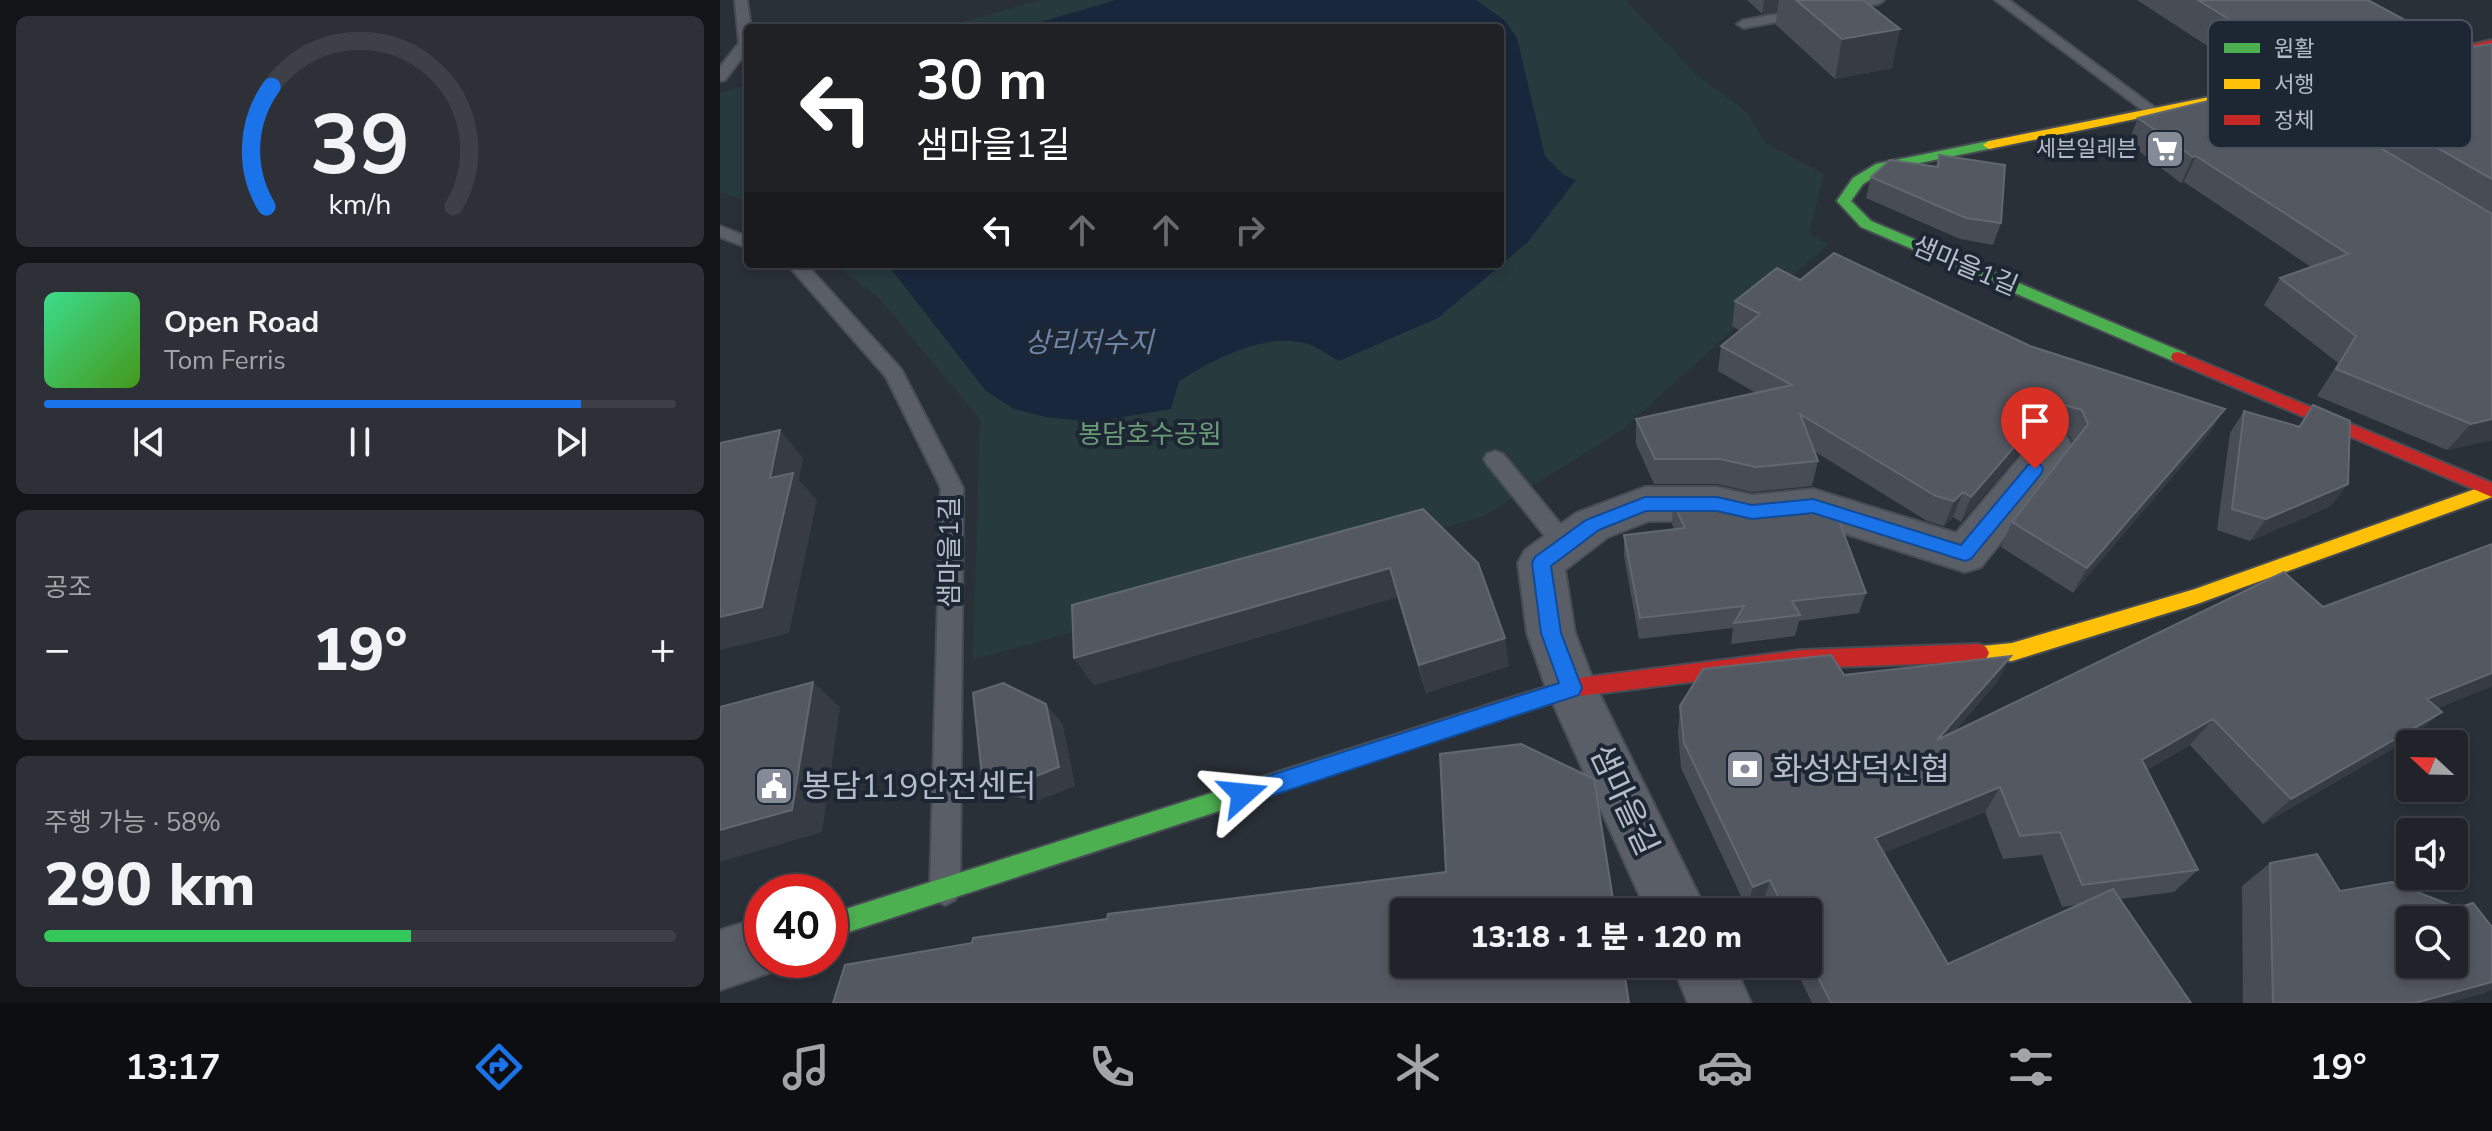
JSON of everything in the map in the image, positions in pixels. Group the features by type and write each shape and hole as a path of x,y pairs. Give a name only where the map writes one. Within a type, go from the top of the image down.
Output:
{"street":[{"path":"2472,47 2492,43"},
{"name":"샘마을1길","path":"848,921 1571,688 1801,659 2012,652 2197,596 2492,490 1866,224 1844,201 1858,181 1881,167 2208,101"},
{"path":"1571,688 1551,633 1541,563 1592,525 1645,504 1717,504 1752,512 1813,506 1965,554 2052,448"},
{"name":"샘마을길","path":"1571,688 1670,898"},
{"path":"720,960 744,953"},
{"path":"1708,978 1720,1003"}],"lane":[{"path":"741,0 744,26"},
{"path":"1744,24 1878,0"},
{"path":"2001,0 2154,112"},
{"path":"721,76 744,46"},
{"path":"720,231 744,241"},
{"name":"샘마을1길","path":"800,268 894,374 952,488 945,891"},
{"path":"1495,459 1565,545"}],"green space":[{"name":"봉담호수공원","path":"1040,0 1625,0 1698,76 1748,113 1765,143 1824,174 1809,235 1828,244 1622,430 1484,516 973,660 980,419 879,298 840,268 1504,268 1504,24 956,24"},
{"path":"744,85 744,201 720,192 720,93"}],"water":[{"name":"상리저수지","path":"1116,0 1476,0 1504,20 1517,38 1545,156 1564,175 1576,180 1527,243 1504,262 1504,24 1034,24"},
{"name":"상리저수지","path":"890,268 1497,268 1438,318 1339,361 1311,345 1294,341 1259,344 1225,356 1179,381 1171,409 1092,422 1046,417 1014,409 986,391"}],"building":[{"path":"1796,0 1863,0 1900,29 1842,39"},
{"path":"2198,0 2368,0 2405,20 2230,20"},
{"path":"2492,44 2492,179 2437,148 2472,148 2472,47"},
{"path":"2208,101 2208,148 2380,148 2492,214 2492,419 2471,424 2336,369 2356,336 2280,278 2348,254 2196,156 2193,157 2138,118"},
{"path":"1939,155 2005,165 2001,223 1966,218 1871,177 1890,160 1938,167"},
{"path":"1834,253 2030,346 2225,409 2087,568 2012,522 2088,424 2082,410 2064,405 2046,410 1971,497 1963,492 1954,501 1936,496 1800,414 1818,461 1756,467 1720,459 1655,459 1636,419 1792,385 1721,346 1760,314 1735,301 1777,268 1800,280"},
{"path":"2313,405 2350,421 2348,484 2266,519 2232,509 2244,411 2300,427"},
{"path":"780,430 770,478 793,473 762,607 720,617 720,443"},
{"path":"1673,502 1719,502 1756,510 1817,504 1835,510 1866,593 1792,601 1800,615 1734,623 1744,606 1640,618 1624,535 1685,528"},
{"path":"1423,509 1478,563 1505,638 1419,665 1390,568 1074,658 1072,605"},
{"path":"2492,544 2492,673 2427,699 2442,712 2411,730 2396,730 2396,739 2291,799 2213,719 2142,760 2198,870 2082,885 2060,832 2020,836 2000,787 1875,838 1948,964 2113,889 2191,1003 1831,1003 1818,978 1822,978 1822,898 1779,898 1770,880 1753,887 1684,743 1680,706 1703,669 1831,655 1844,675 2011,656 1937,740 2284,572 2323,607"},
{"path":"813,682 792,810 720,830 720,707"},
{"path":"1003,683 1046,704 1059,767 1019,783 982,776 973,693"},
{"path":"1521,744 1594,779 1613,898 1390,898 1390,978 1625,978 1629,1003 833,1003 841,978 848,978 848,964 972,943 973,938 1107,919 1108,914 1446,872 1440,754"},
{"path":"2317,854 2340,891 2392,882 2396,884 2396,890 2412,890 2453,906 2396,906 2396,978 2468,978 2468,906 2464,906 2473,903 2492,927 2492,982 2415,1003 2273,1003 2270,863"}],"traffic: fast":[{"path":"1989,145 1881,167 1858,181 1844,201 1866,224 2179,357"},
{"path":"848,920 1492,713"}],"traffic: slow":[{"path":"1989,145 2208,101"},
{"path":"1979,653 2012,652 2197,596 2492,490"}],"traffic: jam":[{"path":"2472,47 2492,43"},
{"path":"2179,357 2492,490"},
{"path":"1492,713 1571,688 1801,659 1979,653"}],"place":[{"name":"세븐일레븐","path":"2165,149"},
{"name":"화성삼덕신협","path":"1745,769"},
{"name":"봉담119안전센터","path":"774,786"}],"route":[{"path":"1243,794 1571,688 1551,633 1541,563 1592,525 1645,504 1717,504 1752,512 1813,506 1965,554 2035,469"}]}
